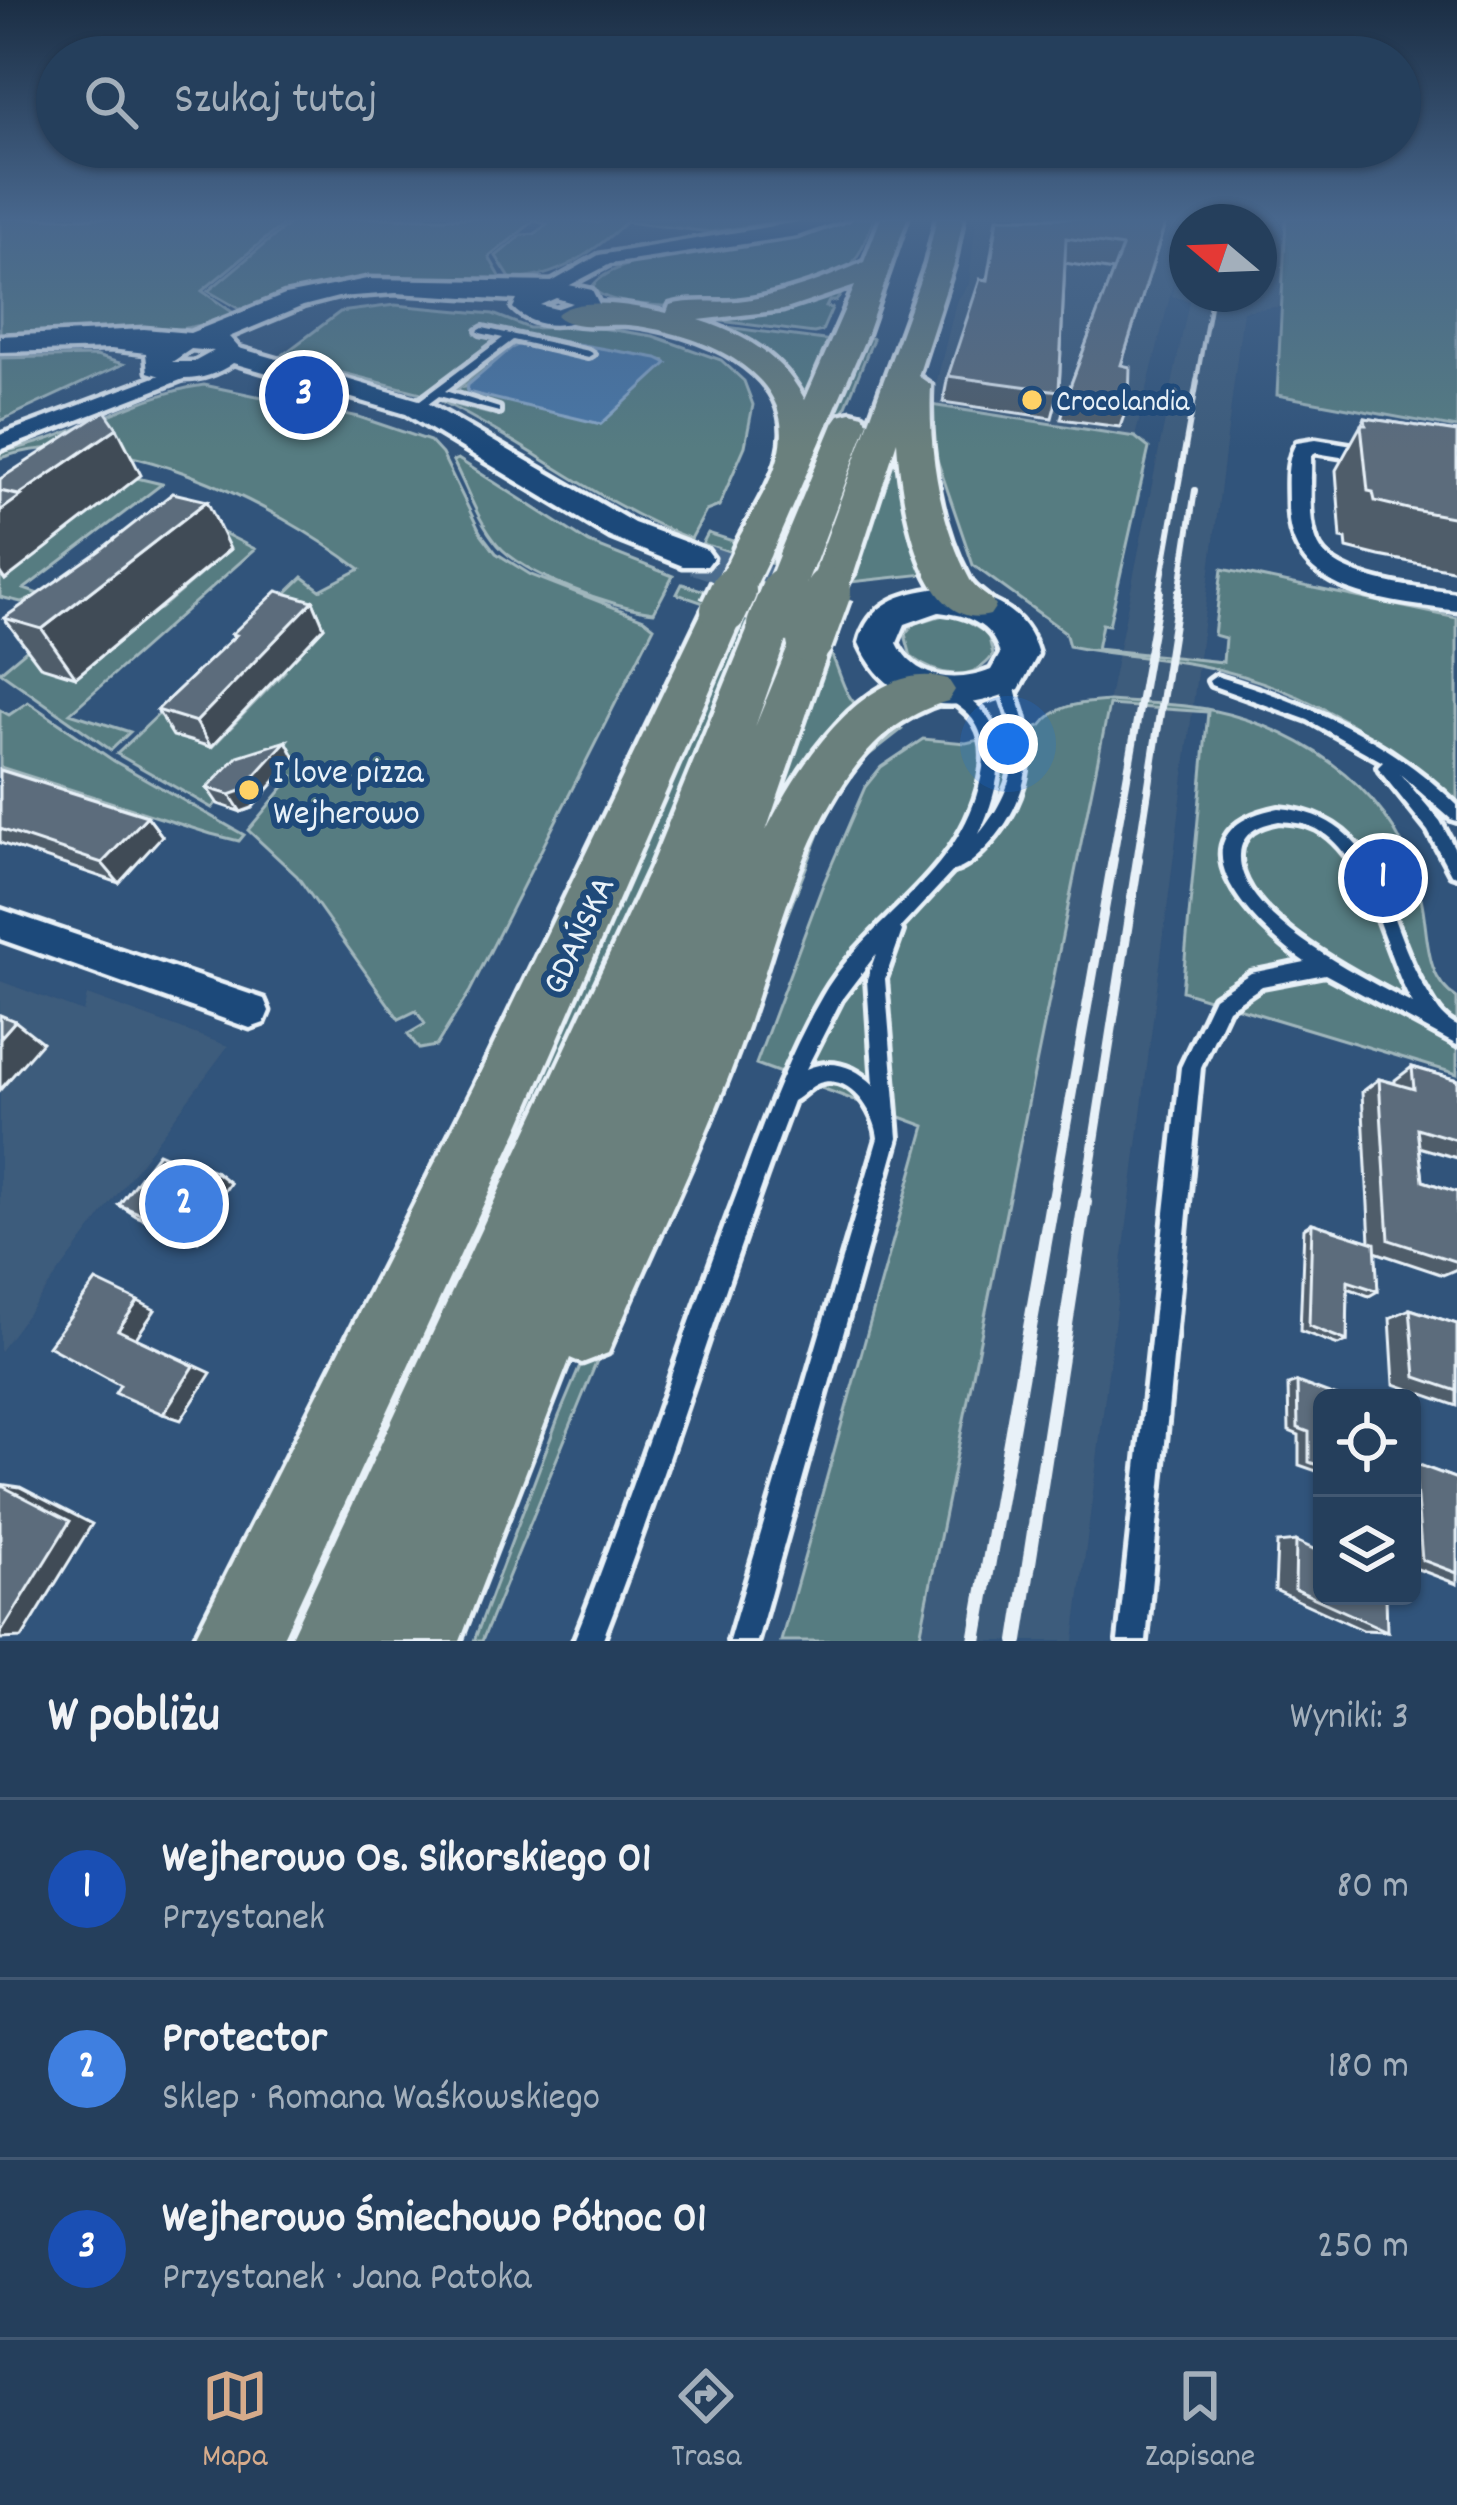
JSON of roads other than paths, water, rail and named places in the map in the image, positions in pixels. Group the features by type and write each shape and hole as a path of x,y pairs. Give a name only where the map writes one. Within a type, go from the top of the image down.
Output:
{"main road":[{"path":"157,358 271,307 320,295"},
{"path":"190,372 217,363 243,333 281,315 373,295"},
{"path":"485,295 538,297"},
{"path":"518,295 538,297"},
{"path":"538,297 544,316 580,303 682,311 751,310 814,295"},
{"name":"GDAŃSKA","path":"802,604 754,548 867,295"},
{"name":"GDAŃSKA","path":"332,1641 677,868 802,604 900,295"},
{"path":"416,1641 721,894 802,604 918,329 928,295"},
{"path":"580,303 700,332 746,351 784,389 792,406 798,456"},
{"path":"460,1540 542,1421 707,1053 799,814 841,753 902,695 988,688 1017,674 1026,639 955,593 915,472 910,430 918,329"},
{"path":"0,344 144,338 217,341 228,351 318,381"},
{"path":"111,341 157,358 164,370 318,381 429,401 605,521 695,558"},
{"path":"802,604 877,607 939,600 975,606"},
{"path":"802,604 867,631 901,676 938,691"},
{"name":"GDAŃSKA","path":"236,1641 496,1108 802,604"},
{"path":"878,643 885,621 906,606"}],"street":[{"path":"538,297 542,295"},
{"path":"580,303 582,295"},
{"path":"0,443 130,379 157,358"},
{"path":"0,433 190,372"},
{"path":"1457,469 1316,446 1305,447 1300,456 1304,546 1316,560 1359,583 1457,602"},
{"path":"0,924 250,1011"}],"lane":[{"path":"483,331 588,354"},
{"path":"429,401 511,337"},
{"path":"429,401 496,410"},
{"path":"935,880 971,854 1000,823 1018,787 1017,674"},
{"path":"1216,680 1280,700 1366,746 1444,800 1457,815"},
{"path":"588,1641 619,1565 707,1298 784,1099 848,970 897,925 980,816 990,787 988,731 981,716 938,691"},
{"path":"1366,746 1417,803 1457,869"},
{"path":"1436,1025 1407,975 1366,867 1337,834 1309,819 1276,812 1248,820 1235,838 1232,857 1238,886 1277,934 1330,965 1436,1025 1457,1036"},
{"path":"743,1641 888,1138 876,979 897,925"},
{"path":"1132,1641 1191,1066 1221,1003 1258,979 1330,965"},
{"path":"784,1099 801,1081 820,1072 842,1072 859,1079 872,1094 888,1138"}],"tunnel":[{"path":"695,558 783,588"}],"railway":[{"path":"1196,384 1209,312"},
{"path":"1159,594 1197,381"},
{"path":"1179,594 1195,490"},
{"path":"1112,862 1160,591"},
{"path":"1137,862 1179,591"},
{"path":"1052,1205 1113,859"},
{"path":"1084,1205 1138,859"},
{"path":"975,1641 1052,1202"},
{"path":"1017,1641 1085,1202"}],"place":[{"name":"Wejherowo Śmiechowo Północ 01","path":"304,395"},
{"name":"Crocolandia","path":"1032,400"},
{"name":"I love pizza Wejherowo","path":"249,790"},
{"name":"Wejherowo Os. Sikorskiego 01","path":"1383,878"},
{"name":"Protector","path":"184,1204"}]}
